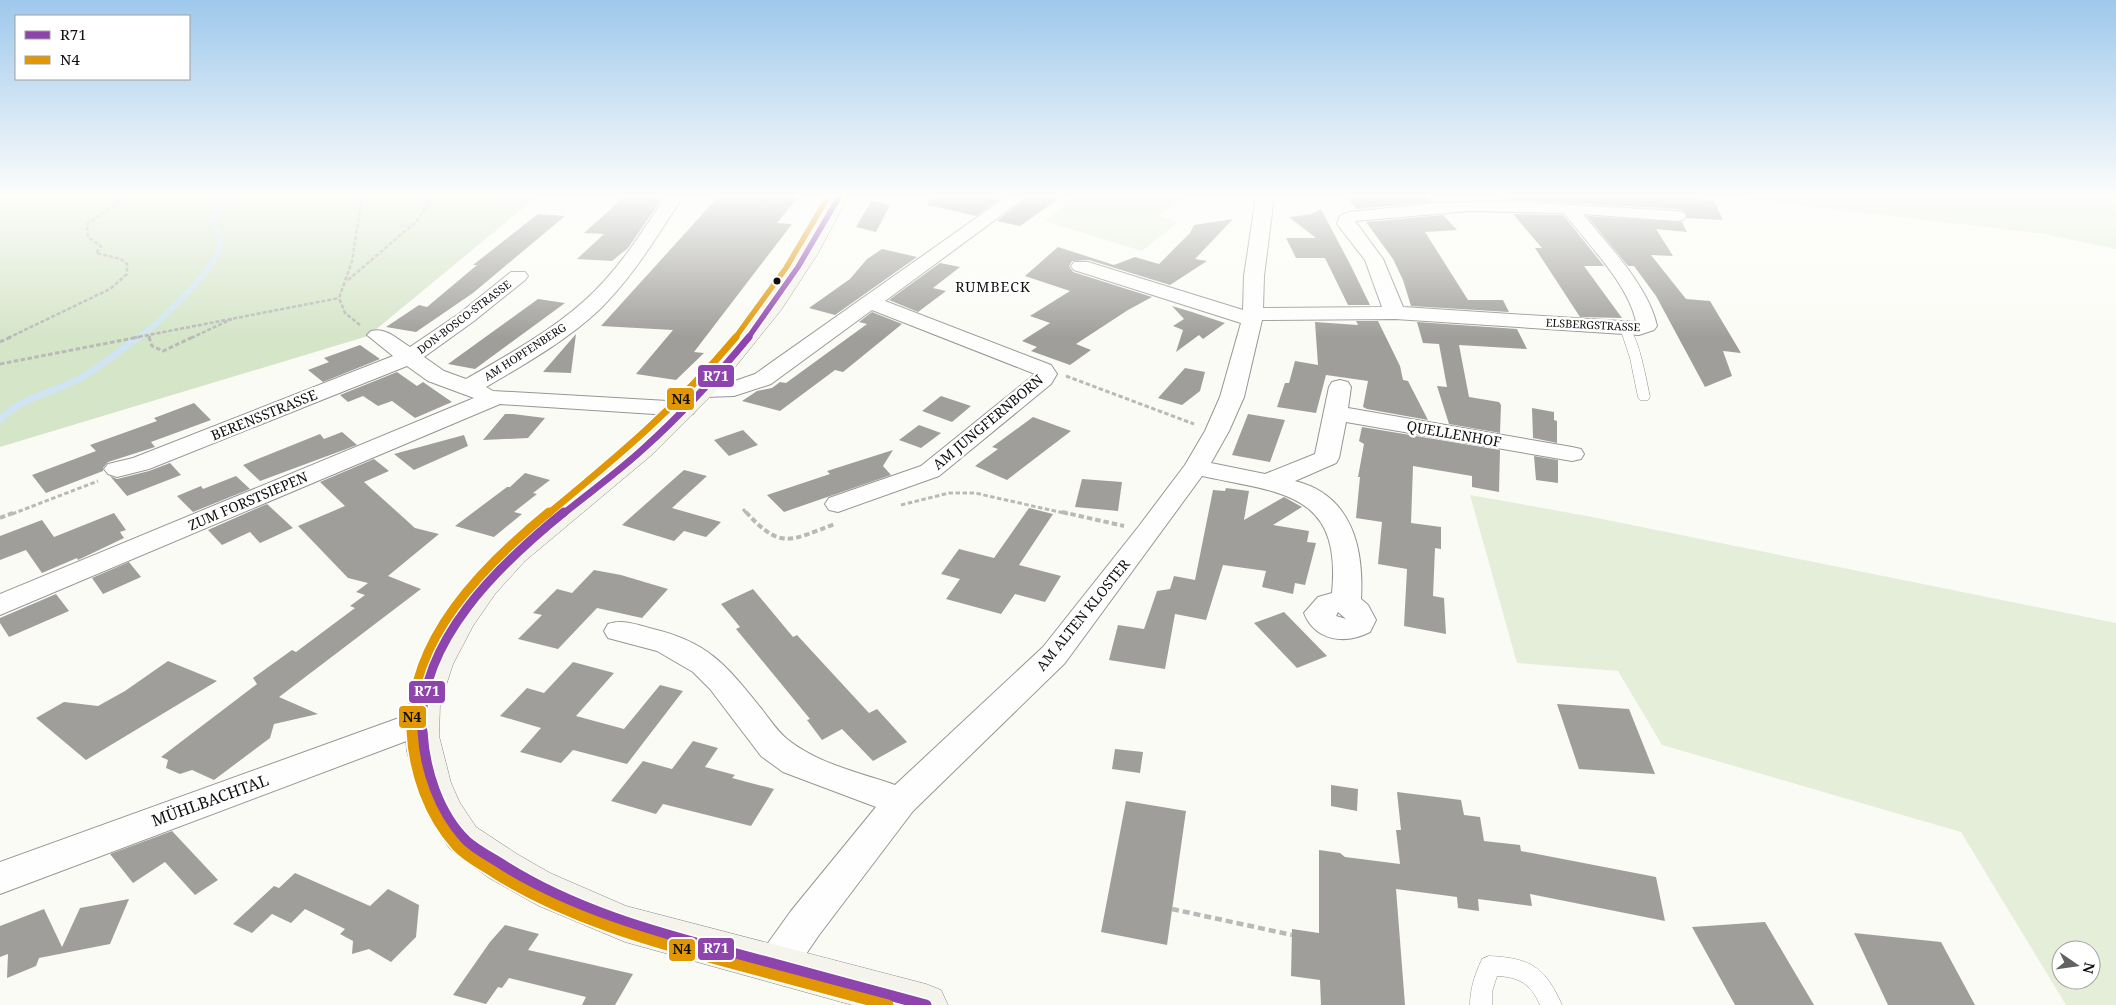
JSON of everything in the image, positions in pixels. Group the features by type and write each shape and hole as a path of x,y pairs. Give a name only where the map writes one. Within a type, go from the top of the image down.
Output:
{"street":[{"name":"AM HOPFENBERG","path":"467,388 543,343 591,306 615,281 643,244"},
{"path":"813,244 793,279 766,318 695,400 626,464 535,538 495,574 468,608 441,653 428,688 421,722 429,773 442,808 463,838 515,876 582,907 625,924 776,963 913,1003"},
{"name":"ZUM FORSTSIEPEN","path":"378,336 436,376 497,397 695,400 763,379 952,244"},
{"name":"AM ALTEN KLOSTER","path":"776,963 901,801 1054,655 1149,532 1196,467 1217,432 1232,396 1245,352 1252,317 1254,276 1258,244"},
{"path":"1363,244 1378,266 1395,313"},
{"name":"ELSBERGSTRASSE","path":"1252,317 1395,313 1643,328 1647,323 1646,317 1633,292 1596,244"},
{"path":"1081,266 1252,317"},
{"name":"DON-BOSCO-STRASSE","path":"410,357 467,317 518,276"},
{"name":"AM JUNGFERNBORN","path":"841,513 930,471 1043,379 1046,374 1043,370 871,303"},
{"name":"BERENSSTRASSE","path":"109,474 140,464 410,357"},
{"path":"1270,481 1309,467 1326,458 1340,386"},
{"name":"ZUM FORSTSIEPEN","path":"0,604 497,397"},
{"name":"QUELLENHOF","path":"1335,413 1572,454"},
{"path":"1196,467 1270,481 1302,492 1313,498 1334,518 1340,527 1348,562 1346,604"},
{"path":"619,631 667,643 704,664 721,681 773,746 795,763 901,801"},
{"name":"MÜHLBACHTAL","path":"0,878 421,722"}],"lane":[{"path":"1625,328 1636,358 1644,397"},
{"path":"1481,1005 1481,992 1489,966 1506,966 1530,973 1543,986 1551,1005"}],"path":[{"path":"0,342 110,289 127,274 127,264 121,259 96,253 101,246 98,244"},
{"path":"357,244 348,280 339,298 345,313 378,336"},
{"path":"348,280 390,244"},
{"path":"0,364 150,336 245,314 339,298"},
{"path":"150,336 152,346 156,350 170,350 223,322 245,314"},
{"path":"1046,374 1066,376 1217,432"},
{"path":"0,518 109,474"},
{"path":"891,508 949,493 975,493 1105,520"},
{"path":"743,509 770,536 780,539 794,537 841,513"},
{"path":"1172,909 1292,935"}],"green space":[{"path":"0,244 480,244 368,336 0,447"},
{"path":"1119,244 1151,244 1142,251"},
{"path":"2091,244 2116,244 2116,249"},
{"path":"1470,495 1587,516 2116,623 2116,1005 2066,1005 2057,990 2101,990 2101,940 2051,940 2051,980 1961,832 1662,745 1618,671 1517,663"}],"building":[{"path":"500,244 532,244 473,293 416,332 386,327 419,305 427,307 477,265 473,265"},
{"path":"593,244 631,244 612,261 577,259"},
{"path":"675,244 777,244 694,352 704,353 676,380 636,374 673,330 601,326"},
{"path":"1179,244 1209,244 1195,259 1207,261 1170,285 1089,260 1072,261 1069,266 1073,272 1152,297 1128,310 1076,344 1091,350 1070,365 1031,351 1037,347 1022,341 1050,323 1030,316 1070,291 1025,276 1058,247 1114,265 1135,257 1159,264"},
{"path":"1289,244 1339,244 1370,305 1348,305 1325,258 1296,258"},
{"path":"1382,244 1433,244 1468,300 1503,300 1509,312 1411,306 1403,280 1393,259"},
{"path":"1539,244 1586,244 1604,266 1584,266 1622,318 1580,317 1535,248 1542,248"},
{"path":"1610,244 1665,244 1673,256 1651,255 1686,299 1710,301 1741,353 1723,351 1732,376 1705,387 1656,296 1634,266 1628,266"},
{"path":"882,249 917,257 835,315 809,308 850,279 867,259"},
{"path":"940,263 960,267 933,288 946,291 918,312 889,300"},
{"path":"538,299 565,303 475,369 448,364"},
{"path":"1172,306 1225,323 1203,339 1199,335 1176,352 1183,330 1173,326 1184,319"},
{"path":"872,312 902,324 843,372 835,370 780,411 742,401 757,391 772,388 780,382 786,383 867,324 859,322"},
{"path":"1356,321 1378,321 1400,366 1403,380 1408,381 1428,420 1367,409 1363,407 1368,381 1326,375 1316,413 1277,407 1285,383 1289,383 1295,361 1318,365 1315,322 1358,325"},
{"path":"1417,322 1517,329 1527,349 1459,345 1469,397 1499,402 1501,405 1500,433 1449,424 1437,386 1447,387 1439,344 1423,343"},
{"path":"576,334 571,373 543,372"},
{"path":"360,345 380,359 323,382 308,370 329,362 324,358"},
{"path":"1185,368 1205,372 1200,391 1182,405 1158,398"},
{"path":"397,372 417,386 423,382 452,402 415,418 392,401 378,406 363,396 348,402 340,395"},
{"path":"941,396 971,406 952,422 922,411"},
{"path":"194,403 211,420 151,442 155,447 108,462 103,471 46,493 32,475 96,451 90,445 157,421 154,418"},
{"path":"1532,408 1554,412 1554,420 1557,421 1557,443 1533,438"},
{"path":"505,414 545,418 528,438 483,440"},
{"path":"1248,414 1285,420 1270,462 1232,455"},
{"path":"1033,417 1071,431 1007,480 975,466 998,449 992,447"},
{"path":"919,425 941,433 921,448 899,440"},
{"path":"1362,427 1500,450 1499,492 1472,487 1472,476 1413,466 1411,523 1441,527 1441,549 1435,548 1433,596 1444,598 1446,634 1404,626 1407,569 1378,564 1382,522 1356,518 1360,477 1358,477 1364,444 1359,441"},
{"path":"743,430 758,445 729,456 714,440"},
{"path":"342,432 357,445 260,481 243,465 320,434 324,439"},
{"path":"464,435 468,446 414,470 394,454"},
{"path":"893,450 883,466 891,475 784,512 767,495 830,474 827,471"},
{"path":"1534,456 1558,460 1558,483 1536,480"},
{"path":"374,459 389,471 364,482 415,528 439,534 388,576 421,589 279,697 318,714 274,724 270,738 214,780 192,770 180,774 166,768 168,760 161,757 257,684 253,678 292,650 296,652 355,608 350,606 365,595 356,592 368,583 348,578 298,526 345,506 320,482"},
{"path":"170,463 181,475 127,496 110,476 117,479 149,471"},
{"path":"684,470 707,476 672,508 721,522 706,537 684,531 674,541 622,525"},
{"path":"525,473 550,480 533,493 537,494 514,512 522,514 494,537 455,526 507,487 510,487"},
{"path":"236,476 250,489 193,512 177,496 201,486 203,489"},
{"path":"1082,479 1122,482 1118,511 1075,507"},
{"path":"1226,488 1249,491 1244,520 1284,497 1302,507 1273,525 1309,531 1307,542 1316,543 1305,585 1295,583 1293,594 1262,587 1266,571 1223,565 1206,620 1175,614 1165,669 1109,660 1118,625 1144,629 1157,591 1170,589 1174,576 1195,580 1213,490 1225,491"},
{"path":"267,504 293,528 260,543 250,532 222,545 208,530"},
{"path":"1029,508 1053,514 1019,565 1061,576 1045,602 1015,594 1001,614 946,599 960,579 941,574 959,549 994,558"},
{"path":"114,513 126,530 120,532 124,538 78,560 77,558 42,573 26,550 0,560 0,536 42,520 54,537"},
{"path":"129,562 141,577 103,594 92,578"},
{"path":"594,570 621,575 668,589 642,618 597,608 558,649 518,639 542,615 533,613 557,589 572,593"},
{"path":"753,589 793,637 797,635 869,713 877,709 907,742 873,761 842,729 822,740 807,720 810,719 736,629 740,627 721,604"},
{"path":"56,594 69,611 9,637 0,623 0,618"},
{"path":"1284,612 1327,656 1297,668 1254,623"},
{"path":"168,661 217,681 86,760 36,718 64,702 98,706 125,691"},
{"path":"573,662 614,673 576,716 624,729 660,685 683,691 627,764 573,750 561,763 520,752 541,728 500,716 527,688 544,693"},
{"path":"1557,704 1629,709 1655,774 1579,769"},
{"path":"693,741 718,748 705,767 735,775 732,778 774,789 751,826 663,804 656,814 611,801 643,761 672,769"},
{"path":"1115,749 1143,752 1140,773 1112,769"},
{"path":"1331,785 1358,789 1357,811 1331,806"},
{"path":"1397,792 1461,800 1464,815 1480,817 1484,841 1520,845 1521,851 1656,877 1665,921 1530,894 1532,906 1478,899 1479,911 1458,908 1457,897 1396,889 1405,1005 1321,1005 1320,980 1291,976 1292,929 1319,933 1319,850 1340,853 1345,857 1400,864 1396,830 1401,830"},
{"path":"1126,801 1186,811 1167,945 1101,932"},
{"path":"172,831 218,880 195,895 165,862 133,883 110,854"},
{"path":"295,873 370,906 388,889 419,905 416,937 391,962 369,949 352,954 353,941 340,934 345,929 305,909 291,923 272,914 252,933 233,924 274,886 279,888"},
{"path":"129,899 110,944 39,958 36,966 7,978 8,954 0,957 0,926 44,909 62,947 80,908"},
{"path":"1765,922 1814,1005 1735,1005 1692,927"},
{"path":"505,925 539,934 528,950 633,974 615,1005 582,1005 586,997 509,978 502,988 498,987 486,1004 453,995 490,942"},
{"path":"1854,933 1941,942 1975,1005 1888,1005"}],"waterway":[{"path":"138,338 198,281 209,267 220,244"},
{"path":"0,420 18,405 89,373 139,337"}],"transit line":[{"name":"N4","path":"801,244 763,302 712,365 684,395 608,466 507,548 475,581 445,624 422,672 415,697 412,722 413,747 428,800 448,836 464,852 515,885 571,913 629,934 888,1005"},
{"name":"R71","path":"812,244 753,332 701,393 643,449 532,539 498,571 467,608 453,629 431,675 422,723 423,747 433,785 443,810 458,832 476,848 521,877 550,892 610,917 641,927 926,1005"}],"district":[{"name":"RUMBECK","path":"993,287"}]}
